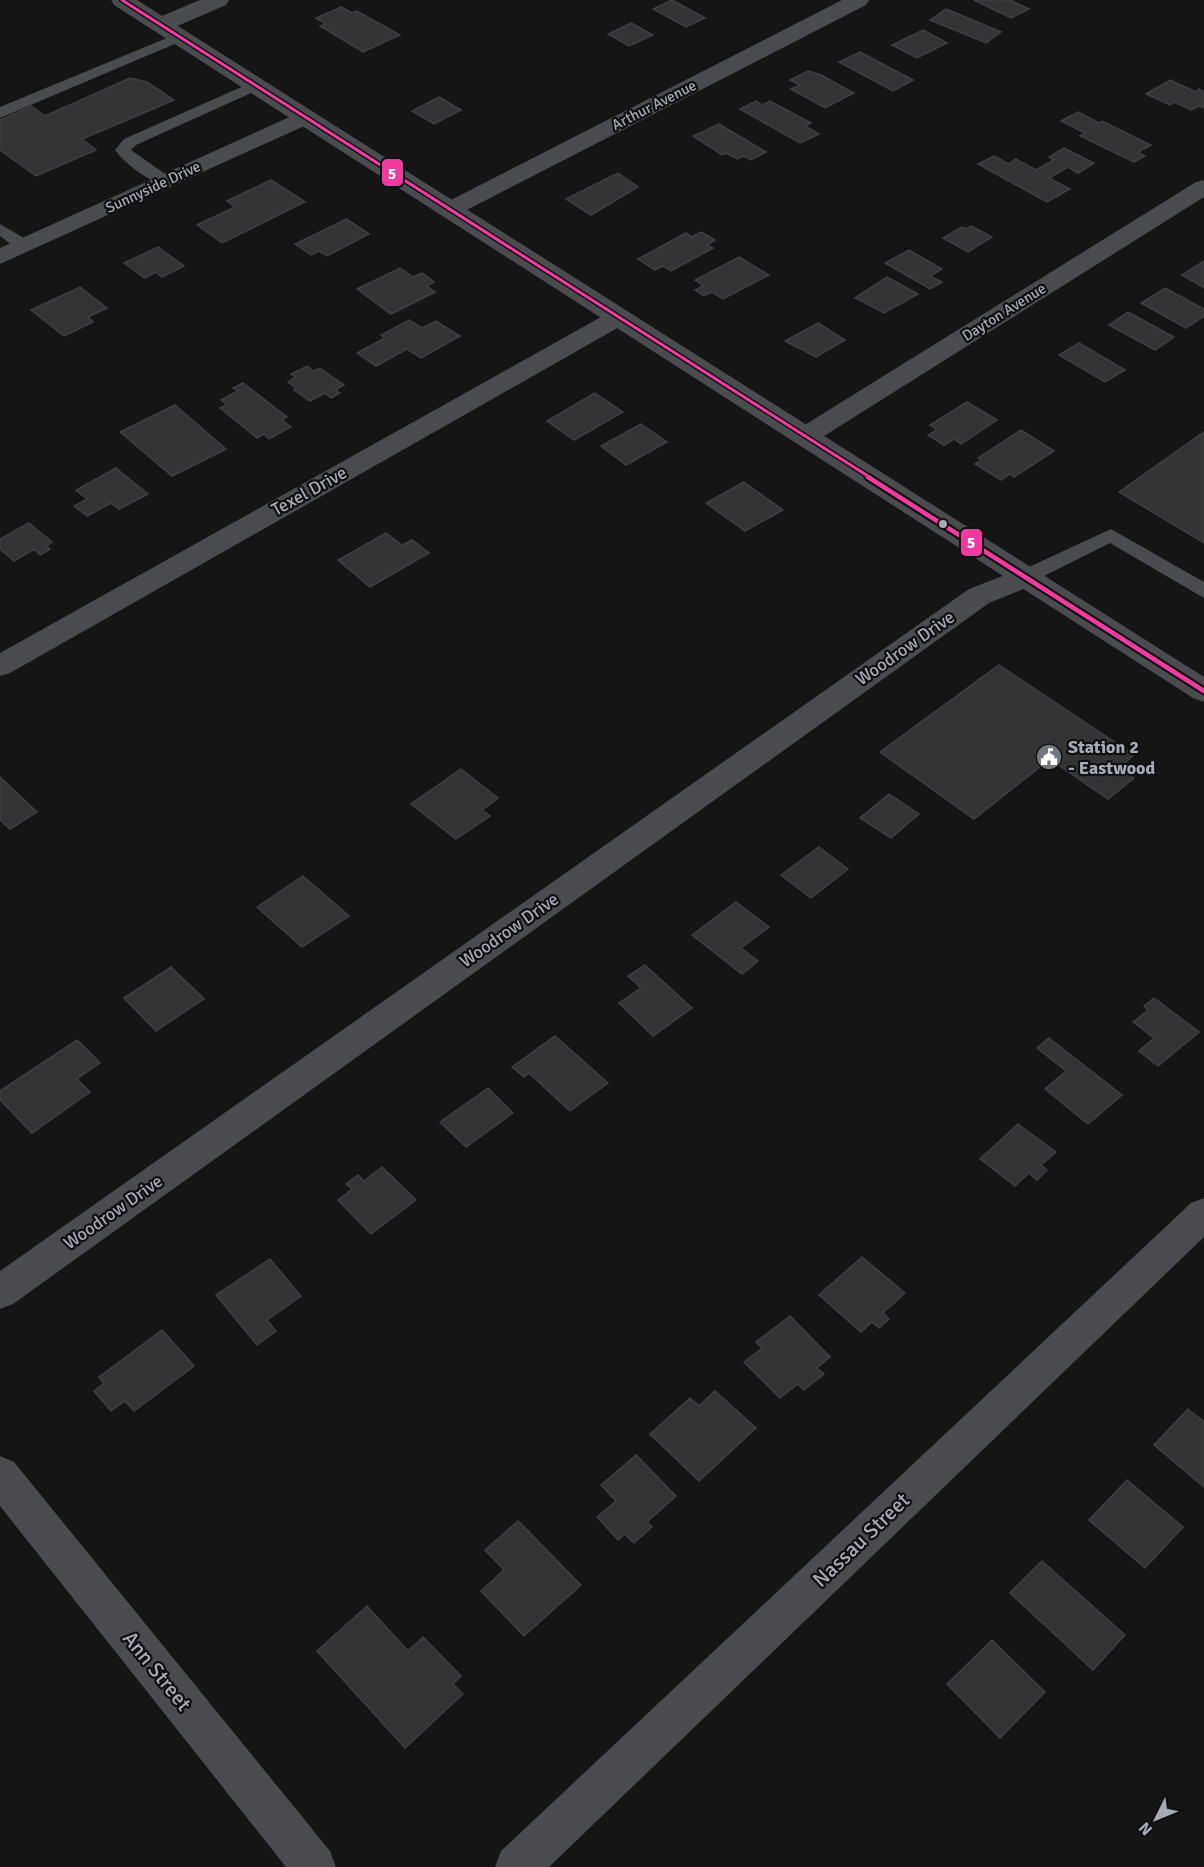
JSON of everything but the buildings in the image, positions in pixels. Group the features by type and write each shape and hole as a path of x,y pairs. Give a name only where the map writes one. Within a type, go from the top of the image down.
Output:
{"street":[{"path":"122,0 1023,578 1204,691"},
{"path":"170,31 218,0"},
{"name":"Arthur Avenue","path":"451,209 858,0"},
{"name":"Sunnyside Drive","path":"0,257 305,117"},
{"name":"Dayton Avenue","path":"804,437 1204,187"},
{"name":"Texel Drive","path":"0,666 619,317"},
{"name":"Woodrow Drive","path":"0,1292 979,596 1023,578"},
{"name":"Nassau Street","path":"517,1867 1204,1214"},
{"name":"Ann Street","path":"0,1475 314,1867"}],"lane":[{"path":"0,113 170,31"},
{"path":"165,181 129,158 123,150 130,142 257,86"},
{"path":"0,229 25,246"},
{"path":"1023,578 1111,535 1204,591"}],"transit line":[{"name":"5","path":"122,0 1204,691"}],"place":[{"name":"Station 2 - Eastwood","path":"1049,757"}]}
